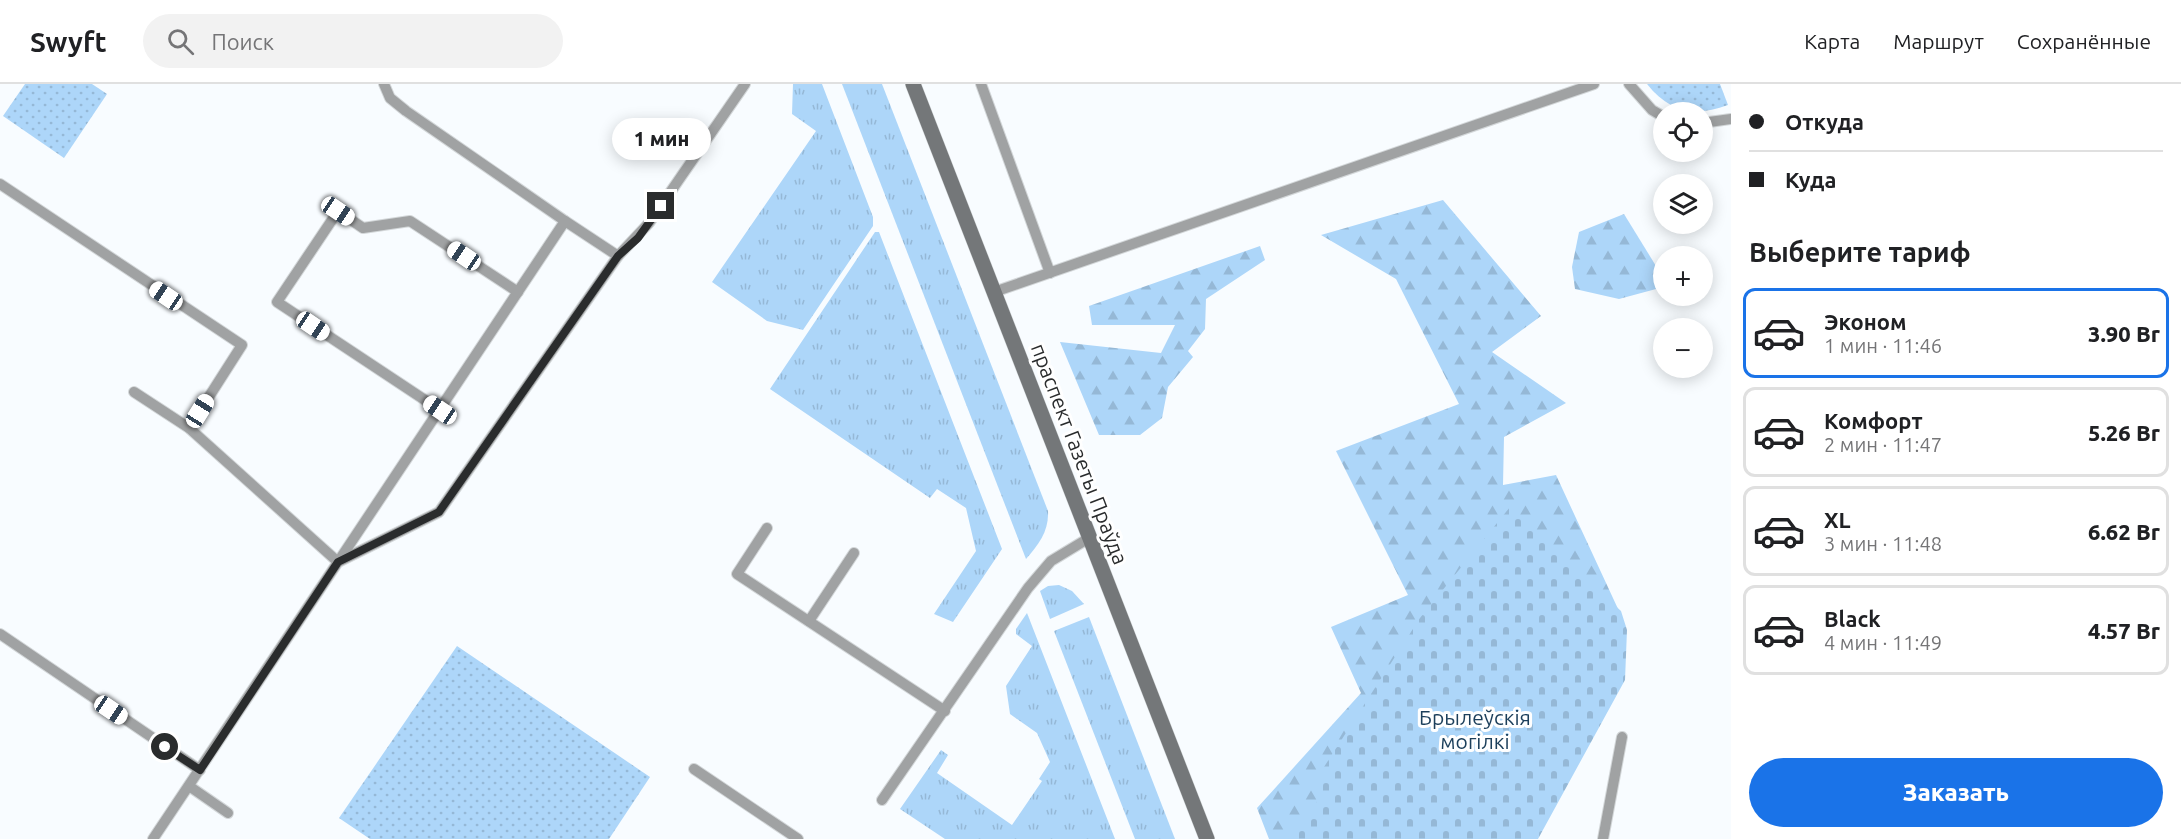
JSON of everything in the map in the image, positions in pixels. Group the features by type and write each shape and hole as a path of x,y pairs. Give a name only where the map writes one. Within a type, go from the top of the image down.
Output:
{"main road":[{"name":"праспект Газеты Праўда","path":"913,84 1207,839"}],"lane":[{"path":"384,84 390,98 406,111 618,256"},
{"path":"338,562 439,512 618,256 649,223 745,84"},
{"path":"981,84 1050,273"},
{"path":"994,292 1594,84"},
{"path":"1629,84 1653,111"},
{"path":"1713,121 1731,119"},
{"path":"0,183 242,345 189,428"},
{"path":"440,410 277,302 338,211 363,228 410,220 518,292"},
{"path":"153,839 565,221"},
{"path":"134,392 189,428 338,562"},
{"path":"767,528 737,574 945,711"},
{"path":"882,800 1028,588 1052,561 1089,538"},
{"path":"808,621 854,553"},
{"path":"0,634 200,770"},
{"path":"1603,839 1622,737"},
{"path":"694,769 798,839"},
{"path":"189,786 228,813"}],"green space":[{"path":"25,84 92,84 107,94 64,158 3,116"},
{"path":"793,84 822,84 873,217 873,226 803,330 767,321 712,282 816,131 792,114"},
{"path":"842,84 882,84 1048,511 1047,525 1042,537 1026,559"},
{"path":"1647,84 1720,84 1728,105 1713,110 1713,102 1666,102"},
{"path":"1443,200 1541,316 1492,352 1566,403 1504,437 1503,485 1556,475 1619,611 1527,839 1269,839 1257,808 1361,693 1331,627 1408,595 1336,451 1459,404 1396,279 1321,235"},
{"path":"1624,214 1653,261 1653,290 1619,299 1575,289 1572,267 1579,232"},
{"path":"875,232 879,232 1002,549 953,622 934,614 976,551 966,508 937,489 930,498 770,389"},
{"path":"1260,246 1265,260 1206,299 1205,329 1188,351 1193,357 1168,387 1162,418 1140,435 1099,435 1060,342 1161,353 1175,325 1092,325 1089,306"},
{"name":"Брылеўскія могілкі","path":"1510,507 1621,611 1627,630 1625,680 1538,839 1291,839 1316,806 1324,767 1420,618"},
{"path":"1059,585 1072,591 1084,604 1050,619 1040,591 1048,586"},
{"path":"1027,613 1115,839 945,839 900,809 941,750 948,755 937,773 1012,825 1042,781 1039,779 1050,762 1037,733 1010,714 1006,686 1032,646 1016,634 1016,629"},
{"path":"1089,617 1175,839 1135,839 1054,631"},
{"path":"457,646 650,777 609,839 370,839 339,818"}],"route":[{"path":"165,747 200,770 338,562 439,512 618,256 638,238 661,206"}]}
